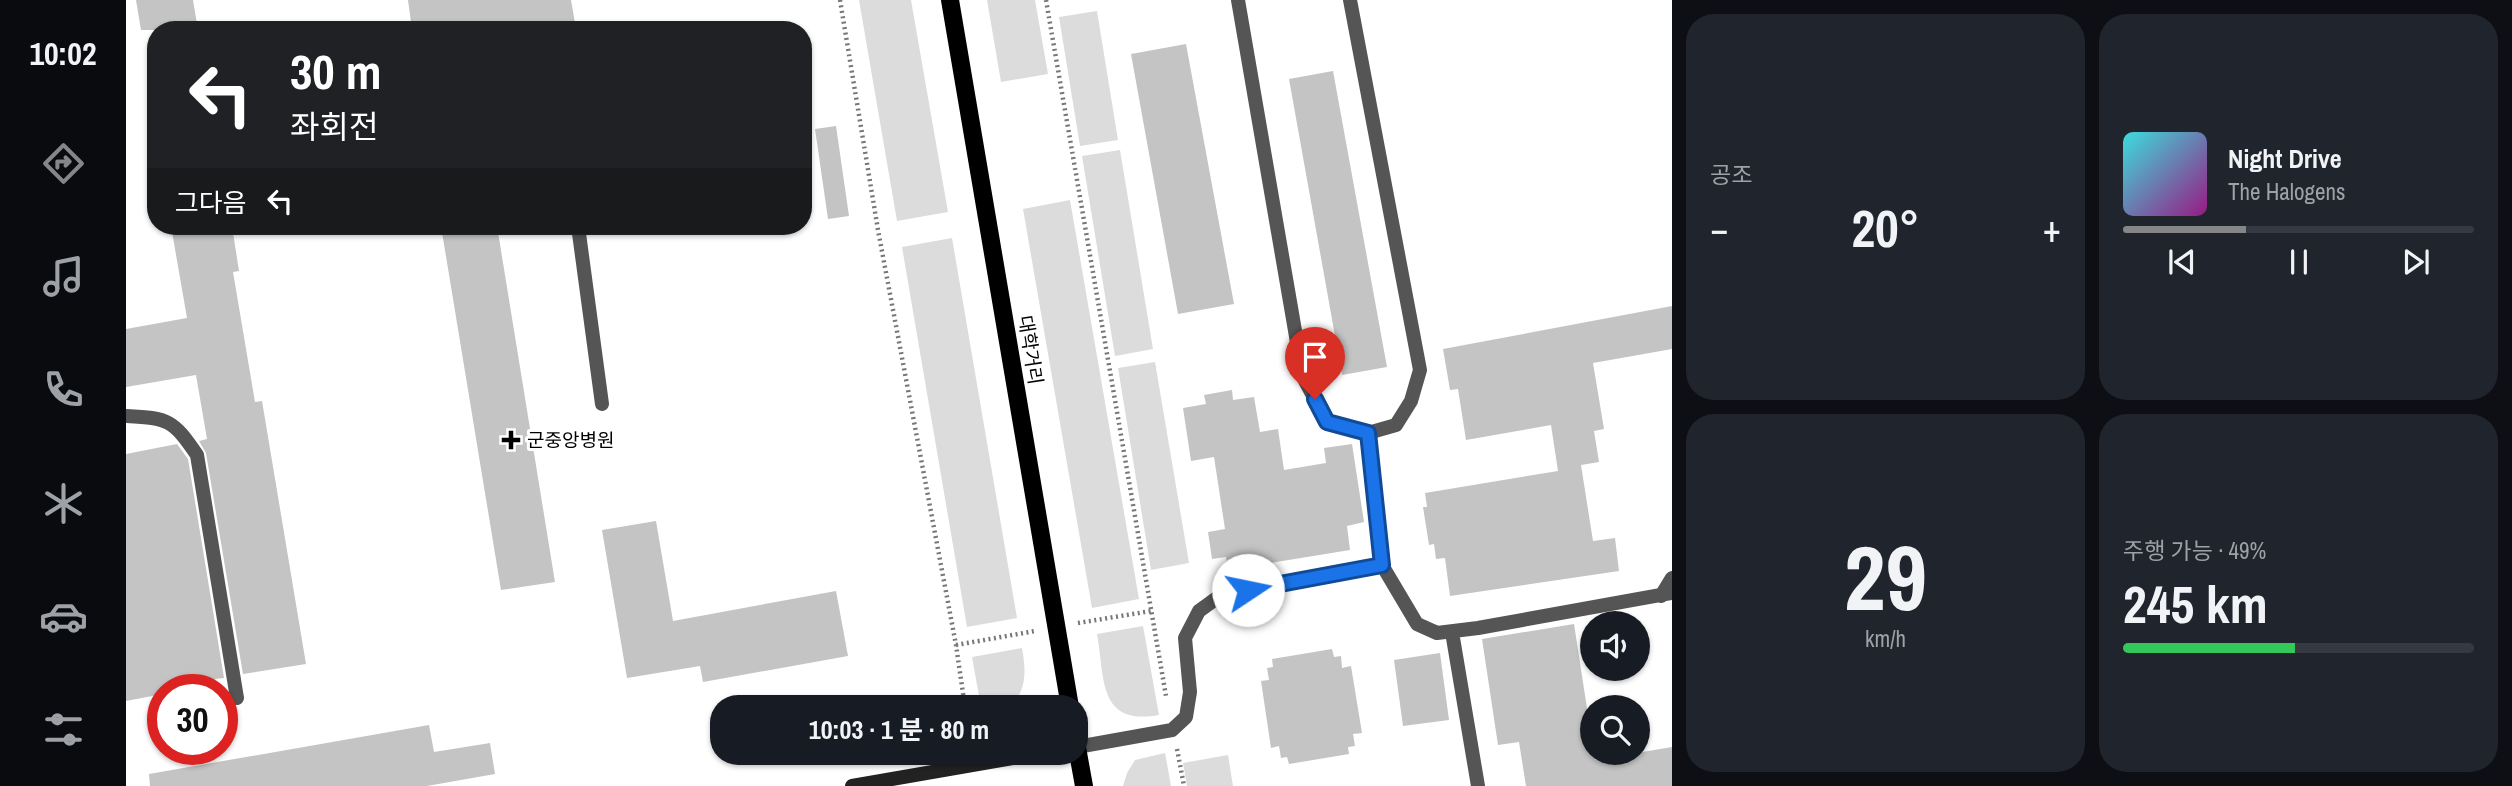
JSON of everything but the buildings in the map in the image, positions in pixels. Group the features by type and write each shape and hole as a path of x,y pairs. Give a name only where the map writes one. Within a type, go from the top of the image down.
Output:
{"main road":[{"name":"대학거리","path":"950,0 1068,695"},
{"path":"852,786 972,765"},
{"path":"1080,765 1084,786"}],"street":[{"path":"1238,0 1303,377 1327,422 1368,433 1396,425 1411,401 1420,370 1350,0"},
{"path":"579,235 602,404"},
{"path":"126,416 158,418 179,428 197,456 233,674"},
{"path":"1368,433 1382,565 1417,624 1437,633 1452,632 1666,594 1672,578"},
{"path":"1088,744 1172,730 1186,717 1190,692 1185,638 1199,611 1221,595 1382,565"},
{"path":"1452,632 1478,786"}],"path":[{"path":"840,0 878,230 963,695"},
{"path":"1046,0 1172,730 1184,786"}],"shaded area":[{"path":"859,0 911,0 948,212 897,221"},
{"path":"987,0 1035,0 1048,74 1001,82"},
{"path":"1097,11 1118,140 1080,146 1059,17"},
{"path":"1120,150 1153,349 1115,356 1082,156"},
{"path":"1070,200 1139,599 1092,608 1023,209"},
{"path":"952,238 1017,618 967,627 902,247"},
{"path":"1155,362 1189,563 1151,570 1118,368"},
{"path":"1143,626 1159,715 1139,717 1125,713 1115,706 1108,695 1097,634"},
{"path":"1022,648 1024,679 1019,695 979,695 972,657"},
{"path":"1165,753 1171,786 1123,786 1135,760"},
{"path":"1228,755 1233,786 1187,786 1183,763"}],"place":[{"name":"군중앙병원","path":"511,440"}],"route":[{"path":"1248,590 1382,565 1368,433 1327,422 1315,399"}]}
